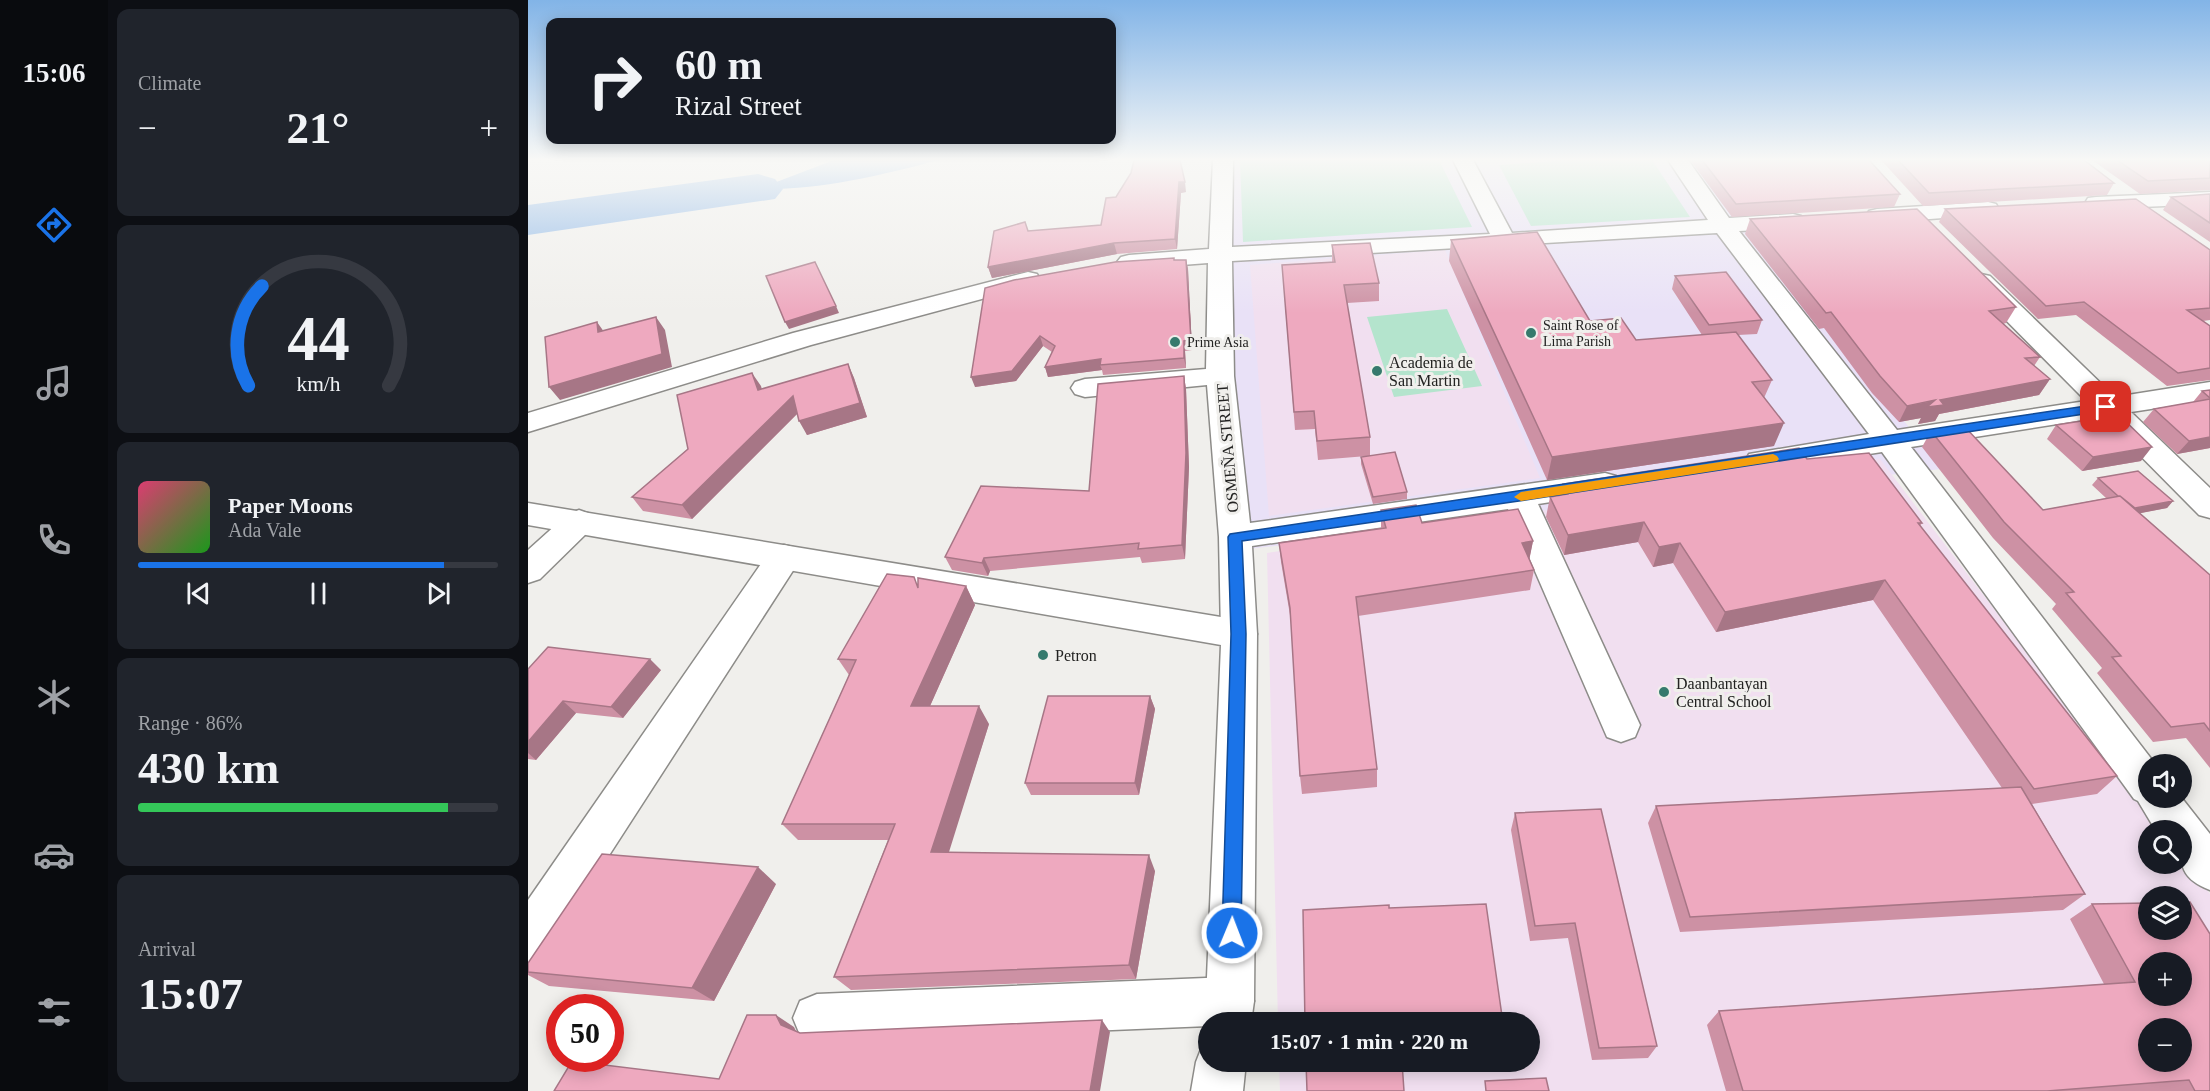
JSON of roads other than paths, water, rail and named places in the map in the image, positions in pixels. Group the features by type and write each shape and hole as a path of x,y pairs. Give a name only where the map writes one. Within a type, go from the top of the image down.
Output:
{"street":[{"name":"OSMEÑA STREET","path":"1221,211 1220,376 1235,537 1239,634 1228,1012"},
{"path":"1489,211 1504,240"},
{"path":"1713,211 1890,441 2138,773"},
{"path":"1911,211 1939,239"},
{"path":"1855,218 1963,211"},
{"path":"2143,211 2156,220"},
{"path":"1106,265 1220,255 1819,220"},
{"path":"1964,264 2106,407 2210,507"},
{"path":"528,423 802,339 1015,281 1049,275"},
{"path":"1085,388 1220,376"},
{"path":"1728,465 2210,391"},
{"path":"1235,537 1635,479"},
{"path":"1519,497 1621,725"},
{"path":"528,514 1239,634"},
{"path":"528,570 579,522"},
{"path":"528,940 784,556"},
{"path":"2164,808 2210,869"},
{"path":"817,1018 1198,1012"},
{"path":"1217,1091 1220,1072"}],"waterway":[{"path":"528,220 595,211"}],"place":[{"name":"Saint Rose of Lima Parish","path":"1531,333"},
{"name":"Prime Asia","path":"1175,342"},
{"name":"Academia de San Martin","path":"1377,371"},
{"name":"Petron","path":"1043,655"},
{"name":"Daanbantayan Central School","path":"1664,692"}]}
